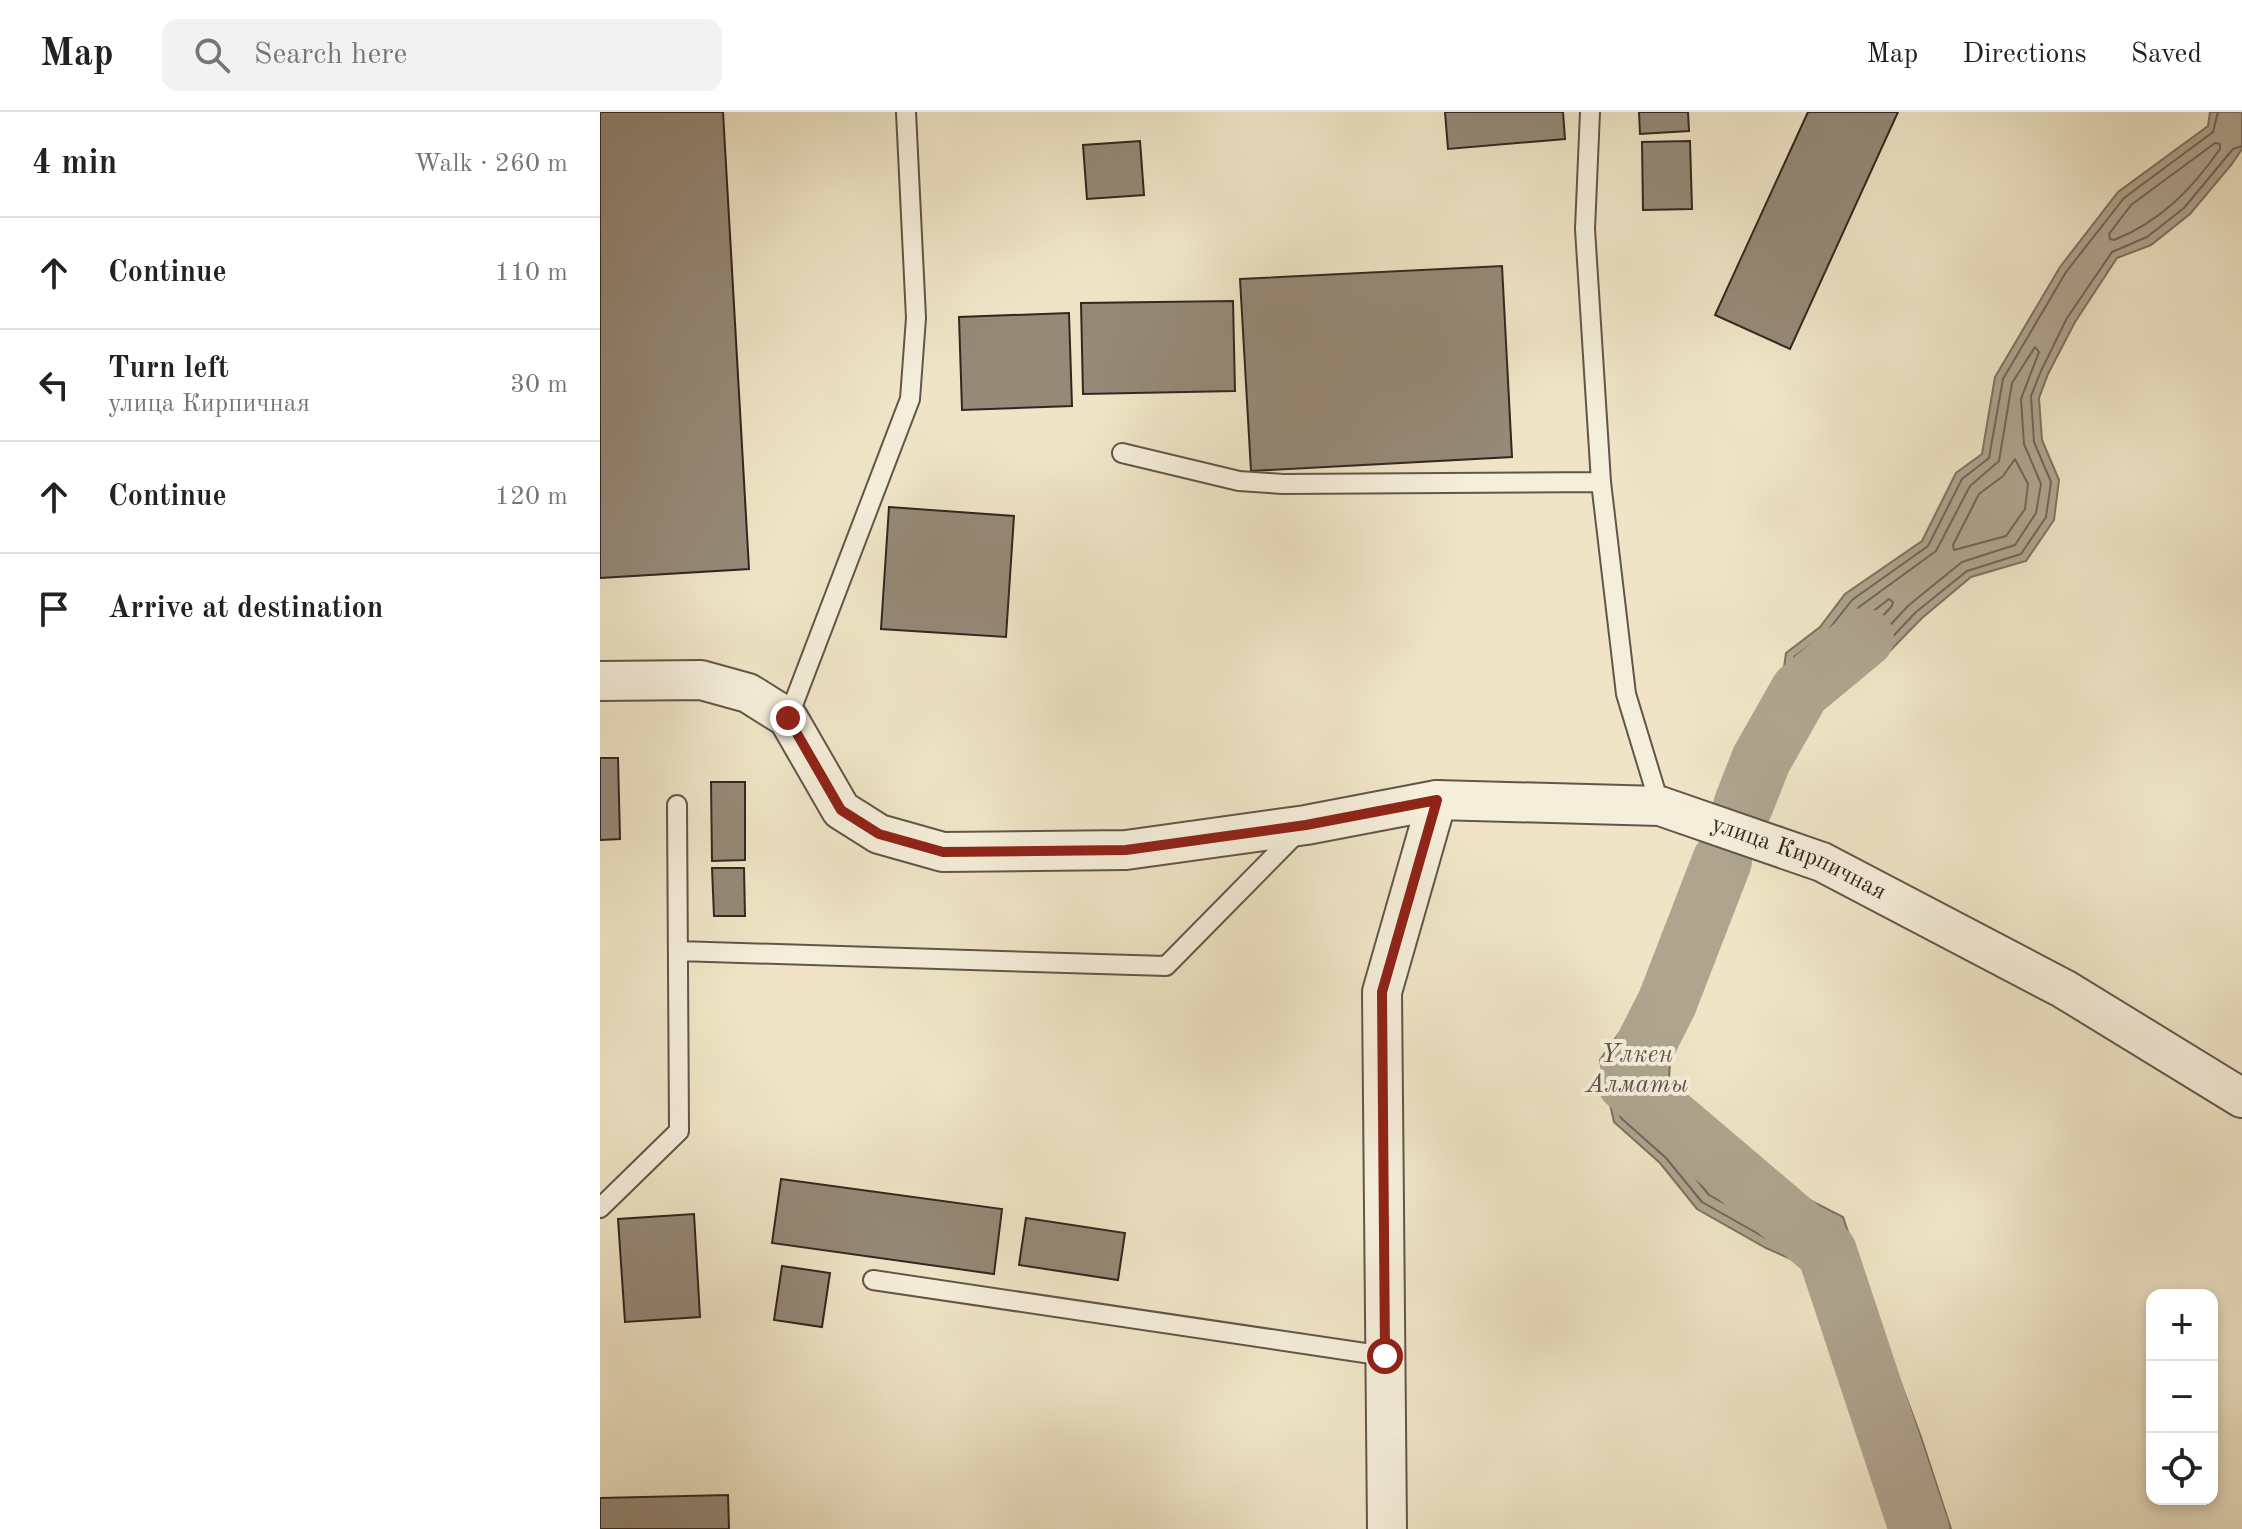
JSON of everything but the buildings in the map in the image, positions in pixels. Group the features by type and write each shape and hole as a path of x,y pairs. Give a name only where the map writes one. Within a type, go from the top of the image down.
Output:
{"street":[{"path":"600,681 701,680 748,693 788,718"},
{"name":"улица Кирпичная","path":"788,718 841,810 879,834 943,852 1126,850 1306,825 1437,800 1660,806 1822,862 2064,989 2242,1098"},
{"path":"1387,1529 1382,992 1437,800"}],"lane":[{"path":"788,718 910,399 916,318 906,112"},
{"path":"1590,112 1585,229 1601,482 1626,694 1660,806"},
{"path":"1122,453 1239,481 1283,484 1601,482"},
{"path":"600,1208 679,1131 677,805"},
{"path":"678,951 1166,966 1306,825"},
{"path":"873,1280 1385,1356"}],"water":[{"path":"2210,112 2242,112 2242,149 2190,214 2151,245 2117,258 2075,322 2048,374 2039,398 2042,440 2059,480 2054,520 2026,561 1971,577 1922,618 1886,655 1829,689 1823,697 1782,682 1786,653 1820,627 1845,594 1922,541 1956,473 1982,454 1995,377 2060,267 2118,192 2208,126"},
{"name":"Үлкен Алматы","path":"1650,990 1692,992 1671,1041 1668,1099 1696,1142 1843,1217 1951,1529 1900,1529 1850,1392 1848,1308 1822,1273 1766,1248 1697,1209 1660,1163 1614,1122 1600,1060"}],"waterway":[{"name":"Үлкен Алматы","path":"1743,806 1761,760 1800,691 1864,638"},
{"name":"Үлкен Алматы","path":"1722,861 1667,1003 1627,1082 1827,1252 1919,1529"}],"route":[{"path":"788,718 841,810 879,834 943,852 1126,850 1306,825 1437,800 1382,992 1385,1356"}]}
